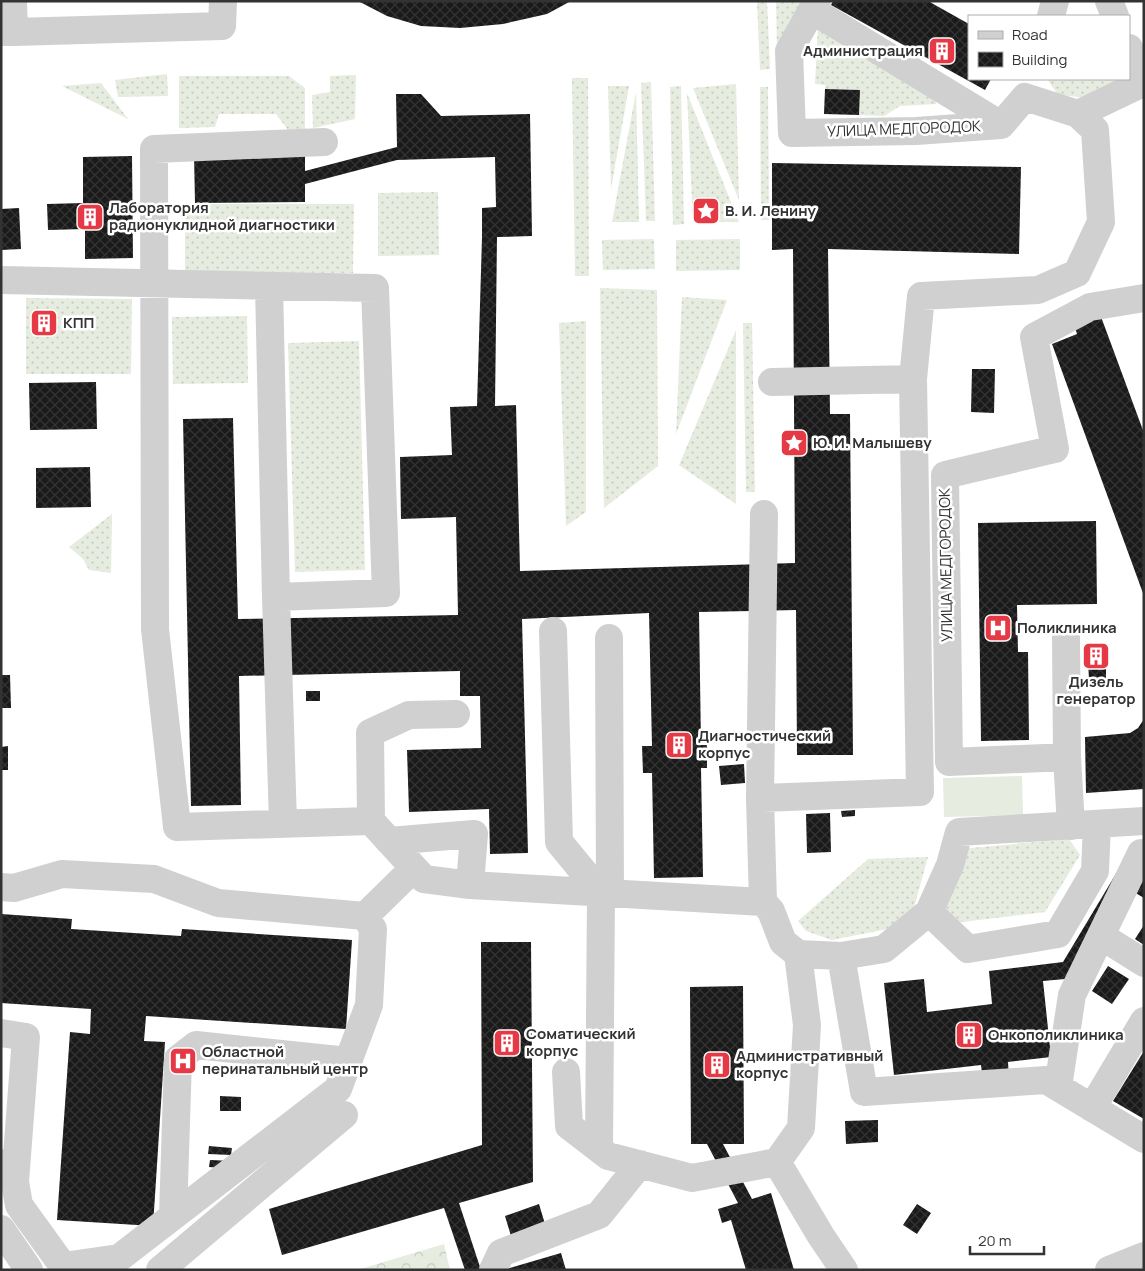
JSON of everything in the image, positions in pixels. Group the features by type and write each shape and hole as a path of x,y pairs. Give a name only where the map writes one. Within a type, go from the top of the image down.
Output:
{"street":[{"path":"13,1 8,32 222,26 223,1"},
{"path":"1051,15 1056,1"},
{"path":"1109,1 1115,15"},
{"path":"815,6 1001,125"},
{"name":"УЛИЦА МЕДГОРОДОК","path":"815,6 789,51 792,132 916,131 1001,125 1028,88 1078,114"},
{"path":"760,798 920,792 913,379 921,296 1038,290 1077,273 1101,222 1096,130 1078,114 1144,83 1130,50"},
{"path":"324,142 154,149 155,629 177,827 371,820"},
{"path":"1,280 375,288 386,593 276,597"},
{"path":"269,286 283,823"},
{"name":"УЛИЦА МЕДГОРОДОК","path":"1067,757 948,762 945,475 1055,449 1034,337 1090,307 1144,298"},
{"path":"772,382 913,379"},
{"path":"764,514 760,798 763,902 771,911 783,942 798,954 841,956 884,949 930,912 950,865 959,832 1140,821 1142,854 1072,995 1058,1087"},
{"path":"553,631 559,842 606,893"},
{"path":"930,912 968,949 1058,934 1095,871 1067,757 1066,637"},
{"path":"598,1149 606,893 609,638"},
{"path":"456,714 409,715 370,732 371,820 424,879 470,885 763,902"},
{"path":"389,841 474,834 470,885"},
{"path":"1,887 14,888 62,874 154,879 218,903 365,916 414,868"},
{"path":"1,1033 26,1037 8,1173 19,1205 63,1266 119,1258 338,1089 369,1005 373,929 365,916"},
{"path":"1101,936 1144,963"},
{"path":"566,1072 569,1126 608,1156 692,1178 777,1162 801,1128 807,1025 798,954"},
{"path":"841,956 864,1092 1046,1080 1144,1139"},
{"path":"1092,1108 1144,1021"},
{"path":"173,1216 178,1058 196,1045 348,1061"},
{"path":"160,1270 344,1115"},
{"path":"777,1162 844,1270"},
{"path":"493,1270 501,1253 598,1215 640,1164"},
{"path":"1,1229 29,1270"},
{"path":"1109,1270 1144,1256"}],"green space":[{"path":"757,1 767,1 770,69 760,70"},
{"path":"776,1 801,1 803,3 777,49"},
{"path":"818,25 936,91 936,104 900,106 884,116 859,115 860,90 825,89 825,85 815,84"},
{"path":"167,74 168,96 118,97 115,80"},
{"path":"356,75 355,119 313,128 312,95 330,92 330,76"},
{"path":"179,76 289,76 305,88 305,129 288,130 276,114 219,114 215,127 179,128"},
{"path":"572,78 588,78 589,276 575,276"},
{"path":"1048,80 1116,81 1081,97 1058,95"},
{"path":"651,82 655,221 646,221 641,83"},
{"path":"101,83 128,119 62,86"},
{"path":"736,84 739,200 693,88"},
{"path":"608,86 629,86 611,189"},
{"path":"681,86 684,224 673,225 670,87"},
{"path":"760,87 768,87 769,220 761,220"},
{"path":"636,92 639,222 612,222"},
{"path":"687,93 739,222 693,222"},
{"path":"438,192 439,255 378,256 378,193"},
{"path":"185,204 354,204 353,273 185,272"},
{"path":"654,239 655,269 603,270 602,240"},
{"path":"740,239 740,270 676,271 676,240"},
{"path":"600,288 657,290 658,466 604,508"},
{"path":"682,297 727,300 676,434"},
{"path":"26,298 132,299 131,374 26,374"},
{"path":"247,316 248,383 173,384 172,317"},
{"path":"586,321 586,512 566,526 559,323"},
{"path":"743,323 752,323 755,492 746,492"},
{"path":"736,330 736,504 679,465"},
{"path":"359,341 365,570 295,572 288,343"},
{"path":"112,514 111,573 89,570 83,559 69,547"},
{"path":"1022,776 1023,815 944,817 943,778"},
{"path":"1069,839 1080,855 1045,912 954,923 938,906 960,849"},
{"path":"928,857 913,911 898,927 832,940 806,931 798,921 868,859"},
{"path":"444,1244 450,1270 357,1270"}],"building":[{"path":"358,1 571,1 547,14 503,24 460,28 421,26 387,16"},
{"name":"Администрация","path":"833,1 928,1 968,23 968,80 990,80 985,90 831,5"},
{"path":"825,89 860,90 859,115 824,114"},
{"path":"396,94 421,94 441,116 530,114 532,236 497,237 495,406 516,405 520,571 795,563 793,249 772,250 772,163 1021,167 1019,254 828,249 830,414 850,414 853,755 797,755 796,610 699,612 701,745 707,745 707,768 701,768 703,877 654,878 652,773 643,773 642,746 652,746 649,613 522,619 528,853 490,854 489,809 409,812 407,750 481,748 480,696 460,696 460,671 239,676 241,805 191,806 183,419 233,418 238,619 458,615 456,517 401,519 400,457 452,455 450,407 477,406 482,208 496,207 495,157 397,160 305,184 305,202 195,203 194,154 305,153 305,171 397,147"},
{"name":"Лаборатория радионуклидной диагностики","path":"132,156 133,258 85,259 85,229 48,230 47,204 83,203 83,157"},
{"path":"19,208 21,249 1,250 1,209"},
{"name":"КПП","path":"38,314 50,314 50,331 38,331"},
{"path":"1100,314 1144,433 1144,596 1052,344 1077,334 1074,324"},
{"path":"972,369 995,369 994,413 971,412"},
{"path":"96,382 97,429 30,430 29,383"},
{"path":"90,467 91,507 36,508 36,468"},
{"name":"Поликлиника","path":"1096,521 1097,604 1017,605 1018,652 1028,652 1029,740 981,741 978,523"},
{"name":"Дизель генератор","path":"1104,651 1105,660 1089,661 1088,653"},
{"path":"1106,661 1106,678 1089,679 1088,662"},
{"path":"1,675 10,675 11,708 1,708"},
{"path":"306,691 320,691 320,701 306,701"},
{"path":"1144,719 1144,789 1086,793 1085,737 1130,733 1138,728"},
{"path":"8,746 8,770 1,770 1,747"},
{"path":"744,764 745,783 721,785 719,766"},
{"path":"855,810 855,816 842,817 841,811"},
{"path":"830,813 831,852 807,853 806,814"},
{"name":"Онкополиклиника","path":"1120,867 1144,881 1144,898 1122,885 1065,979 1043,981 1051,1057 1008,1062 1009,1079 983,1082 981,1065 894,1075 884,983 924,979 927,1012 992,1004 989,971 1063,962"},
{"path":"1,914 72,919 71,929 181,936 182,929 352,940 346,1029 146,1016 144,1041 165,1042 153,1226 57,1220 70,1032 90,1034 91,1009 1,1003"},
{"path":"1144,925 1144,945 1135,939"},
{"name":"Соматический корпус","path":"481,942 531,942 533,1182 459,1203 480,1267 486,1270 465,1270 444,1208 282,1255 269,1209 482,1145"},
{"path":"1108,966 1129,979 1112,1004 1092,991"},
{"name":"Административный корпус","path":"743,986 744,1144 723,1144 752,1199 771,1193 794,1270 746,1270 731,1220 722,1223 718,1209 738,1203 707,1144 691,1144 690,987"},
{"path":"1144,1051 1144,1119 1113,1101"},
{"path":"220,1096 241,1097 241,1111 220,1111"},
{"path":"878,1120 878,1142 846,1144 845,1121"},
{"path":"209,1146 232,1148 231,1155 208,1154"},
{"path":"210,1160 233,1161 232,1169 209,1167"},
{"path":"539,1204 545,1224 511,1236 505,1216"},
{"path":"917,1204 931,1213 917,1234 903,1225"},
{"path":"561,1253 566,1270 506,1270 506,1269"}],"place":[{"name":"Администрация","path":"942,51"},
{"name":"В. И. Ленину","path":"706,211"},
{"name":"Лаборатория радионуклидной диагностики","path":"90,217"},
{"name":"КПП","path":"44,323"},
{"name":"Ю. И. Малышеву","path":"794,443"},
{"name":"Поликлиника","path":"998,628"},
{"name":"Дизель генератор","path":"1096,656"},
{"name":"Диагностический корпус","path":"679,745"},
{"name":"Онкополиклиника","path":"969,1035"},
{"name":"Соматический корпус","path":"507,1043"},
{"name":"Областной перинатальный центр","path":"183,1061"},
{"name":"Административный корпус","path":"717,1065"}]}
